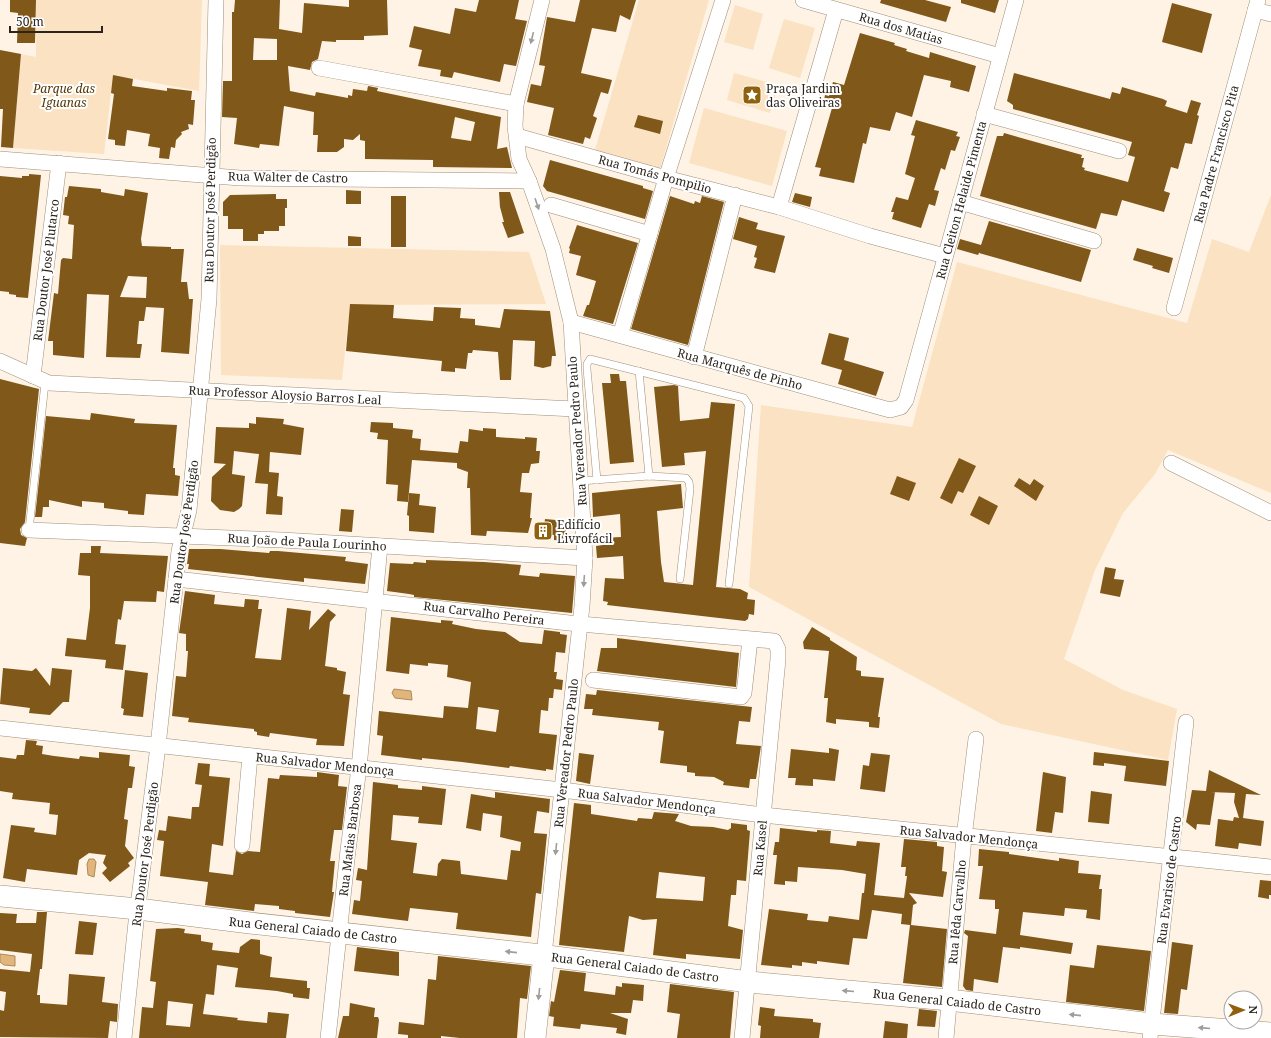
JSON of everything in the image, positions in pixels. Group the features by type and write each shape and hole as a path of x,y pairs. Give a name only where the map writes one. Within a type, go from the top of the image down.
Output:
{"street":[{"name":"Rua Doutor José Perdigão","path":"124,1038 179,551 189,510 209,299 216,0"},
{"name":"Rua Vereador Pedro Paulo","path":"535,1038 580,624 585,558 570,322 552,249 529,181 519,159 515,126 516,104 542,0"},
{"path":"622,329 666,178 723,0"},
{"name":"Rua dos Matias","path":"803,0 1000,56"},
{"name":"Rua Cleiton Helaide Pimenta","path":"906,400 1016,0"},
{"path":"1256,5 1271,14"},
{"name":"Rua Padre Francisco Pita","path":"1174,308 1256,5"},
{"path":"779,207 836,10"},
{"path":"320,68 516,104"},
{"path":"984,114 1119,151"},
{"name":"Rua Tomás Pompilio","path":"517,136 666,178 779,207 870,236 945,256"},
{"name":"Rua Walter de Castro","path":"0,159 211,174 240,178 529,181"},
{"name":"Rua Doutor José Plutarco","path":"39,379 59,163"},
{"path":"694,357 735,195"},
{"path":"960,202 1094,240"},
{"path":"551,205 650,234"},
{"name":"Rua Marquês de Pinho","path":"570,322 890,410 901,407 906,400"},
{"name":"Rua Professor Aloysio Barros Leal","path":"0,361 39,379 200,391 575,409"},
{"path":"1171,463 1271,513"},
{"name":"Rua João de Paula Lourinho","path":"29,530 282,540 585,558"},
{"name":"Rua Matias Barbosa","path":"328,1038 359,768 380,546"},
{"name":"Rua Carvalho Pereira","path":"176,579 376,600 580,624 774,641 778,649 778,659"},
{"path":"593,680 741,698 744,692 750,640"},
{"name":"Rua Kasel","path":"742,1038 749,982 778,659"},
{"name":"Rua Evaristo de Castro","path":"1151,1031 1186,722"},
{"name":"Rua Salvador Mendonça","path":"0,728 562,790 763,815 1271,867"},
{"name":"Rua Iêda Carvalho","path":"946,1038 964,836 976,739"},
{"path":"242,845 250,756"},
{"name":"Rua General Caiado de Castro","path":"0,896 138,909 544,956 749,982 949,1000 1151,1031 1271,1034"}],"lane":[{"path":"597,480 587,364 590,360 593,359 744,398 748,402 749,406 729,584"},
{"path":"639,371 649,476"},
{"path":"29,530 39,379"},
{"path":"580,481 649,476 679,476 686,478 689,482 680,579"}],"green space":[{"name":"Parque das Iguanas","path":"36,0 202,0 199,91 113,75 104,154 13,148 21,54 36,57"},
{"path":"639,0 709,0 660,169 595,150"},
{"path":"735,5 763,14 753,50 724,42"},
{"path":"784,19 815,28 800,78 769,68"},
{"path":"734,73 778,85 770,113 727,100"},
{"path":"704,108 787,131 772,186 689,163"},
{"path":"1271,195 1271,493 1168,450 1155,474 1123,513 1095,570 1064,659 1123,690 1177,709 1168,760 1001,724 749,587 761,405 912,427 957,262 1187,323 1212,239 1249,252"},
{"path":"220,245 529,252 546,304 350,305 342,380 221,375"}],"shaded area":[{"path":"394,689 411,691 412,700 395,698 392,693"},
{"path":"89,859 94,859 96,862 94,877 88,875 87,864"},
{"path":"0,954 15,956 15,966 4,965 0,962"}],"building":[{"path":"10,0 36,0 35,43 17,43 18,13 10,12"},
{"path":"235,0 280,0 279,29 302,33 304,3 349,7 349,0 387,0 388,35 364,36 364,40 336,40 336,42 322,41 318,59 312,62 310,70 288,66 290,91 315,96 316,92 348,98 348,95 352,96 353,89 367,91 368,86 378,88 377,91 501,117 497,149 507,147 512,168 433,167 433,160 365,159 365,141 360,140 360,134 353,140 344,139 344,147 337,152 317,152 318,135 313,135 314,112 284,106 279,146 260,144 259,148 234,144 237,118 222,117 223,81 232,81 232,12 234,12","holes":["254,38 277,39 277,60 253,60","455,117 475,122 471,141 451,138"]},
{"path":"479,0 519,0 515,19 527,21 516,66 504,64 500,82 454,72 452,78 440,76 441,70 418,66 422,50 409,47 414,26 450,34 455,8 476,12"},
{"path":"580,0 636,0 630,20 620,15 616,32 592,28 581,73 612,80 608,94 601,92 593,116 597,118 590,139 585,137 583,144 548,135 554,108 527,102 531,84 541,86 545,66 539,65 547,17 575,22"},
{"path":"881,0 925,0 951,7 946,22 880,3"},
{"path":"961,0 999,0 995,13 961,3"},
{"path":"1172,3 1212,14 1202,53 1162,42"},
{"path":"860,33 895,43 894,45 907,49 906,51 929,58 930,52 976,66 969,92 950,87 951,81 924,75 912,117 896,112 890,131 870,127 866,144 863,143 854,183 819,176 821,168 815,167 832,108 823,105 825,95 829,96 833,82 844,85"},
{"path":"0,50 21,54 13,148 1,147 3,109 0,109"},
{"path":"1014,73 1110,99 1112,92 1120,94 1122,87 1163,99 1167,101 1165,106 1187,113 1191,100 1201,103 1197,115 1199,116 1192,144 1185,143 1178,169 1171,167 1164,191 1170,193 1164,212 1122,200 1117,216 1101,213 1096,229 980,196 997,136 1003,136 1004,133 1082,155 1081,158 1084,158 1082,167 1085,168 1084,170 1128,182 1135,157 1128,155 1132,142 1013,109 1013,105 1007,101"},
{"path":"113,75 133,79 132,86 167,91 167,88 192,91 191,100 195,100 193,125 188,124 189,129 181,132 182,134 176,140 175,148 171,147 169,159 159,158 160,148 148,146 150,134 127,130 125,146 115,145 115,140 108,139 114,94 111,93"},
{"path":"638,115 663,121 660,134 634,127"},
{"path":"916,120 958,132 956,136 960,137 955,151 951,150 945,170 941,168 934,190 939,191 935,206 929,204 921,228 892,219 894,212 891,212 896,197 908,200 915,178 905,174 915,136 911,135"},
{"path":"550,160 643,186 643,188 653,191 645,219 547,191 543,186"},
{"path":"29,174 41,175 28,298 16,297 16,295 9,294 9,292 0,291 0,176 22,178 22,176 29,176"},
{"path":"69,186 101,189 101,192 124,196 125,189 148,193 141,239 142,246 184,249 181,282 187,282 189,299 193,299 189,354 161,352 164,308 146,307 144,321 139,321 137,344 142,344 140,358 106,357 109,295 87,294 84,358 53,355 53,341 48,341 54,293 58,294 61,260 63,258 72,259 74,225 68,224 69,216 63,215 65,197 67,197","holes":["128,276 147,277 146,298 120,297"]},
{"path":"346,190 361,191 361,204 346,204"},
{"path":"499,192 510,192 524,233 508,238 502,222 504,222 500,207"},
{"path":"795,193 812,197 810,207 792,202"},
{"path":"276,194 276,199 287,199 287,208 285,208 285,226 279,226 279,231 264,231 264,234 258,234 258,241 243,241 243,229 228,229 228,216 223,216 223,202 230,195"},
{"path":"391,196 406,196 406,247 391,247"},
{"path":"670,196 694,204 695,201 700,203 702,196 724,202 688,345 631,329"},
{"path":"739,217 758,223 756,229 785,236 775,273 754,268 757,258 754,257 757,246 733,239"},
{"path":"989,221 1091,250 1081,282 979,253 978,255 957,249 960,239 981,245"},
{"path":"577,225 638,243 613,324 583,316 587,305 589,305 596,281 576,275 581,256 569,253 569,248"},
{"path":"348,236 361,237 361,246 348,246"},
{"path":"1137,248 1173,258 1169,273 1133,260"},
{"path":"350,304 394,305 393,318 433,321 434,307 461,308 460,318 475,319 475,325 500,328 504,309 550,311 556,356 552,356 551,366 543,368 534,366 535,341 513,340 511,380 500,380 498,352 473,350 472,353 468,353 466,369 455,368 455,372 441,371 442,361 346,351"},
{"path":"829,333 849,338 844,360 884,372 876,396 838,384 842,370 821,364"},
{"path":"610,374 619,374 620,381 626,381 634,462 610,464 602,383 611,383"},
{"path":"0,379 39,389 25,522 20,529 21,535 27,538 25,546 0,543"},
{"path":"678,386 680,421 709,418 711,402 735,404 716,587 740,589 748,593 747,599 755,600 754,615 749,614 748,619 745,621 607,605 608,602 603,601 605,578 624,579 623,556 597,558 596,546 603,545 602,538 621,537 620,514 593,517 592,493 681,484 683,508 657,511 661,562 664,582 693,585 706,451 684,453 685,465 662,467 654,387"},
{"path":"91,413 135,419 134,423 177,425 173,468 175,468 175,475 180,476 178,496 146,494 144,515 128,514 128,511 104,508 104,503 82,501 82,507 49,500 49,507 43,507 42,517 35,517 46,416 90,420"},
{"path":"256,417 284,419 283,424 304,428 301,455 270,452 269,472 279,473 277,496 283,497 282,515 266,514 268,484 255,483 259,454 234,451 232,474 245,476 242,506 239,509 234,512 220,510 211,501 212,477 226,464 214,463 216,427 249,428 249,423 256,424"},
{"path":"371,422 393,423 393,428 413,430 412,438 421,439 420,450 458,453 460,441 468,442 469,429 483,431 483,428 496,429 496,437 525,439 525,437 537,438 536,451 540,451 539,463 531,464 529,473 522,473 520,492 532,493 530,518 532,518 528,533 487,531 486,536 471,535 470,488 467,488 468,472 457,468 457,463 412,460 408,502 397,501 398,485 386,484 388,440 377,439 378,433 370,432"},
{"path":"959,458 976,466 963,493 958,491 952,504 940,498"},
{"path":"897,476 916,483 909,501 890,494"},
{"path":"1019,478 1030,485 1034,479 1044,486 1036,501 1014,486"},
{"path":"409,493 420,494 419,505 436,507 434,533 409,531 409,516 407,515"},
{"path":"979,496 998,506 989,525 970,515"},
{"path":"341,509 354,510 352,532 339,531"},
{"path":"545,519 567,521 565,541 554,540 554,535 543,534"},
{"path":"91,546 101,546 100,553 168,556 164,592 157,591 156,602 124,601 121,620 118,619 115,644 126,645 123,670 105,668 106,660 65,656 67,638 86,640 90,608 90,576 78,575 80,553 91,553"},
{"path":"189,549 220,549 269,553 270,551 278,551 346,557 345,561 368,564 365,584 304,578 304,582 188,569 189,564 187,564"},
{"path":"426,560 521,565 519,575 539,577 540,573 575,576 572,613 414,597 414,595 387,591 390,563 426,563"},
{"path":"1105,567 1116,569 1114,579 1124,580 1120,597 1100,593"},
{"path":"185,591 215,595 214,604 244,607 245,599 259,600 258,609 262,609 255,658 281,660 287,608 311,611 309,630 328,609 336,615 330,622 325,666 337,668 337,670 346,672 343,694 350,695 344,746 316,745 317,739 270,733 269,737 257,735 257,732 254,731 254,729 188,722 189,718 172,716 176,676 186,677 188,651 186,651 186,634 179,633"},
{"path":"391,617 441,623 441,620 453,621 452,624 476,629 505,632 520,642 542,644 544,630 560,632 560,634 567,635 565,653 556,652 554,672 557,672 556,679 563,680 562,690 554,689 553,698 549,698 548,711 541,710 539,733 557,735 553,770 546,769 546,771 510,766 509,768 462,762 422,758 422,760 381,755 383,736 377,735 379,711 443,718 444,706 468,708 471,682 447,677 448,665 428,663 428,666 410,664 409,674 386,671","holes":["478,707 499,710 496,732 476,729"]},
{"path":"812,627 857,657 856,670 861,671 861,676 884,678 878,717 880,717 879,728 869,727 869,722 836,719 836,724 826,722 828,698 824,698 829,651 804,649 803,642"},
{"path":"617,638 739,653 736,687 597,671 601,648 617,648"},
{"path":"3,668 32,671 36,668 50,686 52,668 72,670 69,702 63,702 50,715 29,713 30,708 0,704"},
{"path":"125,670 148,673 143,717 123,715 124,709 121,708"},
{"path":"597,690 752,707 750,722 739,721 736,744 761,746 756,779 750,779 749,788 723,785 724,782 714,777 695,776 695,773 687,772 687,766 660,763 664,731 658,730 659,722 592,715 593,709 584,709 586,694 596,695"},
{"path":"26,740 37,741 36,745 43,746 42,754 54,756 79,759 80,756 99,758 99,752 130,755 129,766 135,767 132,788 128,788 124,819 128,820 125,846 134,858 128,863 130,866 110,882 102,873 107,868 103,863 106,855 89,853 79,860 77,875 27,869 25,882 3,878 11,825 35,828 34,832 56,835 58,815 49,814 50,803 12,799 13,793 0,791 0,757 16,759 17,755 24,755"},
{"path":"829,748 839,750 835,781 813,779 813,786 795,785 796,778 788,778 791,749 829,753"},
{"path":"1094,752 1169,761 1166,786 1124,781 1126,766 1104,763 1104,766 1093,765"},
{"path":"579,753 594,755 590,784 576,781"},
{"path":"871,753 890,755 885,792 860,789 863,765 869,766"},
{"path":"198,763 210,764 209,776 230,778 223,846 212,844 209,872 233,875 236,851 242,854 248,851 260,852 268,778 279,779 280,775 317,777 317,772 339,775 338,786 347,787 342,830 334,830 330,861 335,861 332,892 334,892 330,917 295,913 295,911 279,909 279,906 255,904 254,911 205,905 208,882 160,876 164,841 157,840 159,830 166,831 168,816 191,819 192,807 199,807 202,785 195,784"},
{"path":"1209,770 1261,795 1246,794 1243,818 1264,821 1261,846 1239,843 1238,849 1215,846 1218,819 1233,821 1234,817 1239,818 1234,802 1235,793 1215,792 1210,825 1197,824 1196,830 1186,822 1192,790 1206,791"},
{"path":"1043,772 1066,777 1063,813 1055,812 1052,833 1036,831"},
{"path":"373,782 398,785 398,788 422,790 422,786 446,789 442,825 418,823 419,817 393,815 391,840 417,843 413,873 437,876 438,864 442,859 460,861 461,874 507,880 511,850 520,851 521,842 500,837 502,816 483,813 481,831 466,828 471,794 495,798 495,792 550,799 549,813 537,811 534,833 547,834 541,894 536,893 531,937 456,929 458,913 410,908 408,921 352,914 354,900 360,901 362,881 356,880 358,868 367,870"},
{"path":"1091,791 1112,794 1109,824 1088,822"},
{"path":"574,803 591,805 591,814 637,821 638,818 652,819 654,812 679,814 675,821 691,826 713,827 728,830 731,828 731,823 747,825 747,830 750,831 746,881 737,880 736,895 731,895 728,926 743,930 740,959 686,954 686,959 653,955 657,919 643,920 629,916 624,952 559,945","holes":["659,872 705,877 703,901 656,898"]},
{"path":"780,828 817,832 817,830 831,831 830,843 856,846 857,841 880,843 874,895 904,898 907,876 905,876 906,867 901,867 904,839 937,842 937,846 944,847 942,871 947,872 943,897 909,893 917,903 913,905 911,925 947,929 942,987 903,983 910,925 901,924 902,914 872,910 867,939 853,938 849,965 817,961 817,964 802,962 802,966 792,965 792,968 761,965 769,909 808,914 807,920 828,922 829,916 859,920 862,893 864,893 866,874 842,870 798,867 797,882 785,881 785,885 774,884 777,855 773,855 775,842 779,842"},
{"path":"979,849 1009,852 1009,854 1059,861 1059,858 1079,861 1078,873 1101,875 1099,889 1102,889 1100,920 1086,918 1087,910 1065,908 1064,916 1023,912 1020,935 1073,943 1071,954 1020,947 1020,949 1003,947 998,983 974,979 973,991 966,990 963,986 968,936 964,933 965,930 996,934 999,909 995,909 995,900 979,899 983,866 978,866"},
{"path":"1260,880 1271,881 1271,895 1269,895 1269,899 1258,897"},
{"path":"37,912 47,912 42,969 40,969 37,995 40,995 40,1003 67,1005 69,974 105,977 102,1002 118,1004 117,1022 110,1021 108,1038 0,1037 0,1010 4,1011 6,992 0,991 0,969 30,972 32,954 0,950 0,913 17,914 16,923 36,923"},
{"path":"79,921 97,923 93,955 75,954"},
{"path":"156,929 185,929 184,933 201,935 201,941 213,943 212,950 239,953 240,947 251,939 260,940 260,954 272,957 270,977 307,981 307,988 310,988 309,999 293,997 293,994 277,991 235,987 238,968 217,965 214,995 206,994 203,1014 238,1018 237,1020 267,1023 268,1012 289,1014 286,1038 139,1038 142,1007 153,1008 156,982 150,981","holes":["168,1001 193,1004 190,1027 166,1025"]},
{"path":"1172,942 1193,945 1187,990 1181,989 1178,1014 1164,1013"},
{"path":"1097,945 1151,951 1144,1011 1066,1002 1070,965 1094,968"},
{"path":"357,947 399,952 399,976 354,971"},
{"path":"438,956 531,966 527,999 520,998 517,1038 460,1038 441,1036 441,1038 408,1038 408,1035 398,1034 399,1022 424,1025 428,979 436,980"},
{"path":"560,970 586,973 584,991 615,995 616,986 622,987 622,983 644,985 643,1001 633,1000 631,1013 610,1013 628,1019 626,1035 616,1033 617,1028 581,1024 580,1029 553,1026 554,1017 549,1016 551,1001 554,1002"},
{"path":"670,984 734,992 730,1038 677,1038 680,1014 667,1012"},
{"path":"350,1003 375,1008 374,1017 378,1017 379,1020 377,1038 338,1038 343,1016 349,1016"},
{"path":"760,1007 775,1009 774,1016 813,1019 813,1022 821,1023 819,1038 760,1038 761,1026 758,1025"},
{"path":"919,1009 937,1011 935,1027 917,1026"},
{"path":"885,1021 908,1024 907,1038 883,1038"}],"place":[{"name":"Praça Jardim das Oliveiras","path":"752,95"},
{"name":"Edifício Livrofácil","path":"543,531"}]}
